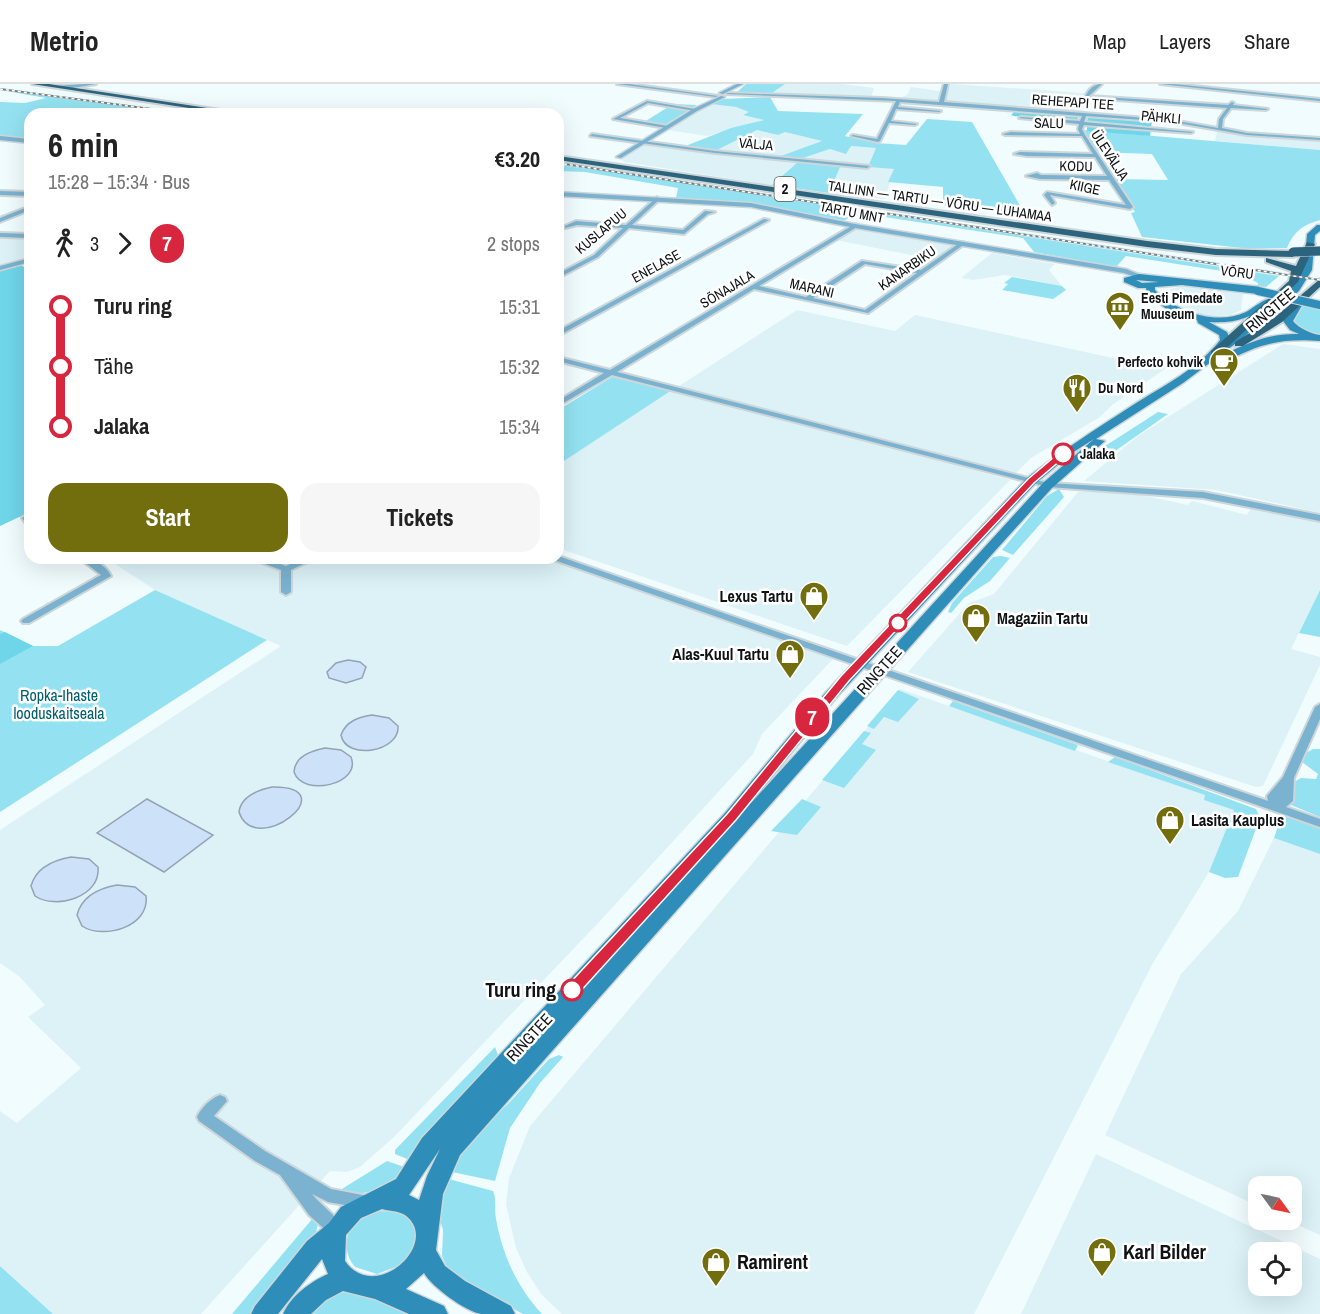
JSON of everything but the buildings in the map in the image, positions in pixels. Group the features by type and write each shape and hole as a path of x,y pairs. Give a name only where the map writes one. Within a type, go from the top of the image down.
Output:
{"highway":[{"path":"34,85 202,108"},
{"path":"34,85 187,108"},
{"path":"588,160 604,161 619,157 618,162 632,166"},
{"name":"TALLINN — TARTU — VÕRU — LUHAMAA","path":"564,158 1171,244 1294,253"},
{"name":"TALLINN — TARTU — VÕRU — LUHAMAA","path":"564,158 1006,224 1191,249 1294,253 1318,247"},
{"path":"1006,224 1184,252 1272,261 1294,269 1296,274 1310,283"},
{"path":"1310,283 1300,273 1318,247"},
{"path":"1217,357 1275,299 1310,283"},
{"path":"1239,344 1278,320 1299,303 1310,283"}],"main road":[{"path":"1310,283 1316,270 1318,247 1311,234 1320,227"},
{"path":"1132,282 1150,282 1150,291 1160,303 1177,311 1216,319 1243,316 1275,299"},
{"path":"1132,282 1156,307 1208,324 1222,332 1225,340 1217,357"},
{"name":"VÕRU","path":"1150,282 1182,282 1259,290 1320,304"},
{"name":"VÕRU","path":"1150,282 1259,290"},
{"path":"1155,297 1161,287 1182,282"},
{"name":"RINGTEE","path":"427,1226 428,1200 437,1173 452,1148 1031,481 1055,460 1239,344 1310,283"},
{"name":"RINGTEE","path":"375,1201 404,1186 430,1145 731,817 810,719 870,666 1048,485 1100,440 1217,357 1261,319 1310,283"},
{"path":"1299,303 1289,315 1289,324 1298,331 1320,337"},
{"path":"1217,357 1269,337 1320,337"},
{"path":"264,1314 315,1250 337,1230 350,1214 375,1201 397,1200 411,1205 421,1214 429,1234 425,1253 405,1277 374,1287"},
{"path":"337,1230 332,1243 332,1257 336,1269 345,1279 354,1284 374,1287 436,1314"},
{"path":"425,1253 437,1274 457,1289 503,1314"},
{"path":"295,1314 311,1296 326,1285 345,1279"}],"street":[{"path":"34,85 73,87 95,84"},
{"path":"95,84 88,89 114,95"},
{"name":"REHEPAPI TEE","path":"619,84 724,95 898,100 1084,114 1179,122 1256,135 1320,139"},
{"path":"619,157 694,110 741,84"},
{"path":"941,104 946,84"},
{"path":"1100,84 1088,93 1087,97 1266,109"},
{"path":"1162,84 1320,100"},
{"path":"724,95 735,87"},
{"path":"1220,129 1221,118 1240,93"},
{"name":"ÜLEVÄLJA","path":"1087,97 1080,129 1095,156 1130,207"},
{"path":"854,136 878,141 898,100"},
{"path":"666,127 615,119 646,102 694,110"},
{"path":"894,108 939,111"},
{"name":"PÄHKLI","path":"1021,118 1191,132"},
{"path":"888,122 915,124"},
{"name":"SALU","path":"1015,134 1083,135"},
{"name":"VÄLJA","path":"592,135 715,152 867,166"},
{"path":"0,138 24,140"},
{"path":"1027,154 1095,156"},
{"name":"KODU","path":"1041,177 1111,178"},
{"path":"0,193 24,194"},
{"name":"KIIGE","path":"1052,203 1047,195 1049,193 1130,207"},
{"name":"TARTU MNT","path":"564,194 751,205 855,226 1033,255"},
{"name":"KUSLAPUU","path":"564,273 596,256 657,199"},
{"path":"0,220 24,210"},
{"path":"564,226 589,223 684,232 709,213"},
{"name":"ENELASE","path":"564,331 766,220"},
{"name":"SÕNAJALA","path":"564,400 855,226"},
{"path":"0,235 24,236"},
{"name":"KANARBIKU","path":"866,312 963,243"},
{"name":"VÕRU","path":"1033,255 1110,269 1126,274 1132,282"},
{"path":"0,268 24,262"},
{"path":"807,299 864,262 923,272"},
{"name":"VÕRU","path":"1110,269 1150,282"},
{"name":"MARANI","path":"754,287 866,312"},
{"path":"564,361 1048,485 1203,495 1320,518"},
{"path":"564,560 1320,823"},
{"path":"26,621 106,576 105,572 93,564"},
{"path":"271,564 286,569 297,564"},
{"path":"286,569 286,592"},
{"path":"1275,808 1287,801 1288,778 1320,706"},
{"path":"220,1101 204,1117 283,1170 328,1195 375,1201"},
{"path":"283,1170 315,1210 337,1230"}],"shaded area":[{"path":"785,84 842,84 874,88 871,97 900,98 907,95 911,87 946,92 951,84 1085,93 1082,112 907,99 772,93"},
{"path":"0,88 149,108 146,108 0,90"},
{"path":"711,104 779,115 708,136 668,130"},
{"path":"1006,110 1079,116 1076,122 1014,116 1011,115 1014,112"},
{"path":"1088,117 1152,121 1151,128 1087,122"},
{"path":"1087,124 1151,129 1150,136 1087,131"},
{"path":"757,130 778,135 785,132 823,141 778,157 715,151"},
{"path":"1217,132 1320,142 1320,150 1215,141"},
{"path":"646,143 799,161 772,185 624,162 621,158"},
{"path":"851,146 877,148 869,167 894,169 885,199 829,193 842,163 800,159 830,149 846,153"},
{"path":"564,163 1282,272 1283,274 1279,276 564,166"},
{"path":"853,229 956,246 936,260 836,240"},
{"path":"0,239 24,240 24,259 0,265"},
{"path":"992,253 1055,264 1049,270 1062,286 1005,275 973,280 961,278"},
{"path":"21,265 24,267 24,515 0,526 0,271"},
{"path":"1182,286 1243,294 1241,310 1231,315 1219,316 1192,313 1168,305 1179,299 1168,290"},
{"path":"797,310 895,331 915,315 1136,363 1149,361 1171,365 1112,405 1100,417 1031,458 1016,473 679,386"},
{"path":"1283,344 1320,349 1320,513 1217,490 1084,481 1138,436"},
{"path":"672,390 1010,480 847,646 564,550 564,461"},
{"path":"1078,492 1127,492 1188,505 1192,501 1247,515 1252,506 1320,520 1320,590 1291,649 1320,657 1320,665 1263,786 1256,787 908,672 969,603 994,594"},
{"path":"115,564 563,564 833,659 762,734 753,754 600,921 394,1137 360,1167 347,1172 330,1171 201,1314 53,1314 0,1266 0,1111 17,1123 81,1068 28,1017 45,1005 20,977 0,963 0,830 281,646 155,590"},
{"path":"5,632 33,646 0,664 0,634"},
{"path":"348,660 360,662 366,667 362,678 346,683 329,678 327,672 336,663"},
{"path":"900,689 1205,795 1205,800 1234,810 1209,872 1153,963 974,1314 562,1314 541,1294 527,1272 516,1248 506,1204 509,1178 530,1126"},
{"path":"372,715 389,718 398,726 391,742 372,750 352,748 345,743 341,735 346,726"},
{"path":"325,748 341,750 351,757 352,766 348,774 340,780 319,786 299,780 294,772 297,762 309,753"},
{"path":"272,787 293,790 301,797 299,807 290,817 277,825 262,828 248,825 239,812 240,806 256,792"},
{"path":"147,799 213,835 164,872 97,833"},
{"path":"1274,838 1320,854 1320,1235 1302,1227 1302,1176 1248,1176 1248,1201 1105,1135 1181,974 1238,911"},
{"path":"71,857 89,859 98,867 97,877 92,886 76,898 65,901 54,902 35,896 31,886 37,874 58,860"},
{"path":"117,885 135,887 146,896 141,916 133,923 113,931 101,932 82,926 77,915 79,908 87,898 104,888"},
{"path":"1096,1154 1248,1225 1248,1230 1258,1230 1284,1242 1248,1242 1248,1296 1302,1296 1302,1251 1320,1259 1320,1314 1021,1314"}],"green space":[{"path":"746,84 785,84 772,93 736,93"},
{"path":"0,90 135,108 24,108 24,139 0,137 0,102 25,103 46,98"},
{"path":"770,97 778,111 863,114 845,136 876,143 906,145 927,119 972,122 1022,209 992,212 943,205 943,187 888,182 894,169 868,167 876,148 851,146 846,154 830,149 800,159 778,157 822,141 785,132 778,135 757,130 717,150 683,147 731,128 764,120 743,115 749,112 736,107 711,104 721,99"},
{"path":"673,104 697,105 663,126 641,124"},
{"path":"1083,130 1320,150 1320,220 1300,230 1287,248 1242,248 1142,237 1131,213 1135,212 1114,179 1168,180 1152,154 1096,152"},
{"path":"799,161 841,165 829,193 772,185"},
{"path":"564,166 1279,276 1266,287 1258,286 1258,283 1241,274 1126,256 1116,267 1034,252 1023,238 858,213 843,221 751,203 676,198 678,188 585,172 564,171"},
{"path":"1012,277 1062,286 1066,290 1053,299 1002,290 1008,284 1004,283"},
{"path":"1305,304 1320,308 1320,334 1300,329 1291,319"},
{"path":"614,376 672,390 564,461 564,406"},
{"path":"1158,412 1168,414 1108,456 1099,453 1102,448"},
{"path":"1059,489 1064,497 1013,555 1002,550 1047,496"},
{"path":"993,557 1010,558 990,581 964,598 951,613 948,612 952,603"},
{"name":"Ropka-Ihaste looduskaitseala","path":"155,590 267,640 0,812 0,630 33,646 58,646"},
{"path":"1320,590 1320,637 1299,633"},
{"path":"898,690 919,699 898,722 884,717 874,729 867,726"},
{"path":"953,701 1078,745 1075,751 949,706"},
{"path":"864,731 871,733 862,744 876,750 844,788 822,780"},
{"path":"1313,749 1320,749 1320,817 1291,805 1291,790 1296,781 1301,778 1316,779 1318,774 1302,762 1306,753"},
{"path":"1115,757 1256,809 1260,818 1238,877 1225,878 1209,872 1234,810 1204,800 1205,795 1108,762"},
{"path":"802,799 821,807 797,835 771,831"},
{"path":"1286,817 1320,828 1320,854 1274,838 1281,818"},
{"path":"495,1047 498,1055 495,1061 412,1161 395,1154 395,1150"},
{"path":"559,1055 563,1057 540,1083 510,1128 495,1181 447,1171 472,1136 508,1104 549,1059"},
{"path":"387,1161 407,1168 401,1176 386,1187 367,1192 337,1192"},
{"path":"445,1178 493,1191 502,1245 518,1281 542,1314 523,1314 458,1278 446,1265 442,1256 443,1230 437,1211"},
{"path":"402,1208 415,1225 416,1246 401,1265 377,1274 355,1267 347,1251 348,1235 352,1227 374,1212"},
{"path":"313,1218 318,1223 315,1237 253,1314 232,1314"},
{"path":"0,1266 53,1314 0,1314"},
{"path":"340,1292 366,1296 420,1314 307,1314 314,1306"}],"waterway":[{"path":"0,237 11,238"}],"railway":[{"path":"0,89 144,108"},
{"path":"564,164 1320,280"}],"bus line":[{"name":"7","path":"572,990 731,817 803,727 845,679 1031,481 1063,454"}],"place":[{"name":"Eesti Pimedate Muuseum","path":"1120,332"},
{"name":"Perfecto kohvik","path":"1224,388"},
{"name":"Du Nord","path":"1077,414"},
{"name":"Jalaka","path":"1063,454"},
{"name":"Lexus Tartu","path":"814,622"},
{"name":"Magaziin Tartu","path":"976,644"},
{"name":"Alas-Kuul Tartu","path":"790,680"},
{"name":"Lasita Kauplus","path":"1170,846"},
{"name":"Turu ring","path":"572,990"},
{"name":"Karl Bilder","path":"1102,1278"},
{"name":"Ramirent","path":"716,1288"}]}
